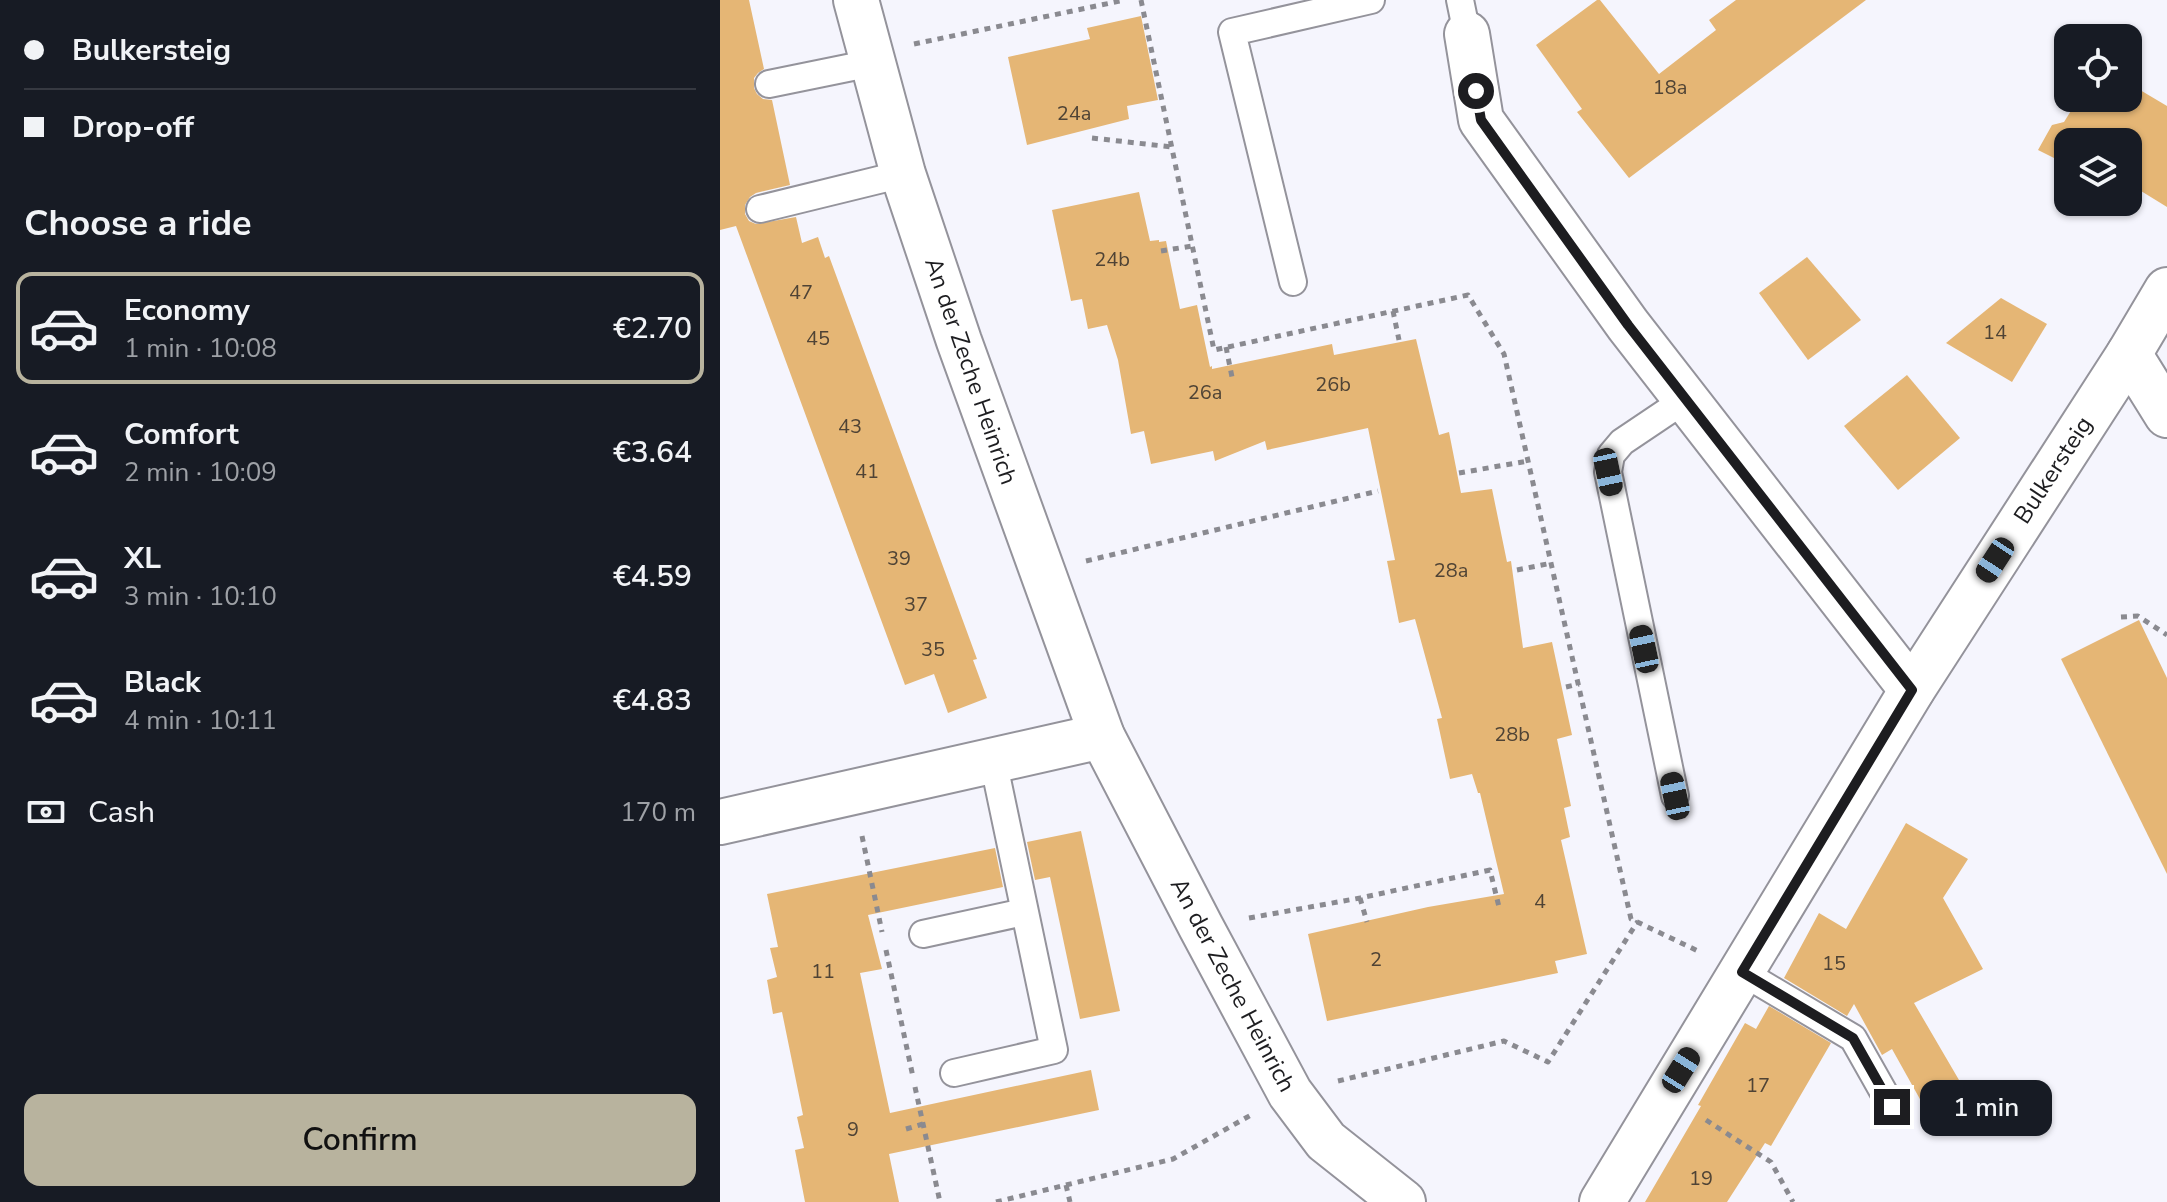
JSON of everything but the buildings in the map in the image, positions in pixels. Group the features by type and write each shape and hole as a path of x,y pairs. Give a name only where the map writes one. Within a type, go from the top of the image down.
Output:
{"street":[{"name":"An der Zeche Heinrich","path":"856,0 903,174 959,341 1102,736 1290,1093 1326,1141 1403,1202"},
{"path":"1463,17 1481,120 1628,325 1912,690"},
{"name":"Bulkersteig","path":"1602,1202 1912,690 2167,290"},
{"path":"2129,354 2167,415"},
{"path":"720,822 1102,736"}],"lane":[{"path":"1293,282 1232,32 1371,0"},
{"path":"769,84 871,58"},
{"path":"760,209 903,174"},
{"path":"1675,796 1608,472 1611,455 1622,442 1686,399"},
{"path":"954,1073 1054,1050 993,760"},
{"path":"923,934 1024,912"},
{"path":"1742,972 1853,1038 1892,1107"}],"path":[{"path":"871,58 1125,0"},
{"path":"1141,0 1214,350 1468,295 1504,354 1631,919 1742,972"},
{"path":"1092,138 1172,147"},
{"path":"1161,251 1192,246"},
{"path":"1393,311 1399,340"},
{"path":"1226,347 1232,377"},
{"path":"1459,473 1528,461"},
{"path":"1043,573 1378,491"},
{"path":"1517,570 1552,563"},
{"path":"2121,617 2138,616 2167,635"},
{"path":"1566,687 1579,684"},
{"path":"853,792 884,960 940,1202"},
{"path":"1201,927 1490,870 1499,907"},
{"path":"1360,898 1367,922"},
{"path":"996,1202 1173,1159 1290,1093 1504,1041 1548,1062 1638,921"},
{"path":"1666,1095 1771,1162 1793,1202"},
{"path":"906,1129 923,1124"},
{"path":"1066,1185 1070,1202"}],"route":[{"path":"1476,91 1481,120 1628,325 1912,690 1742,972 1853,1038 1892,1107"}]}
